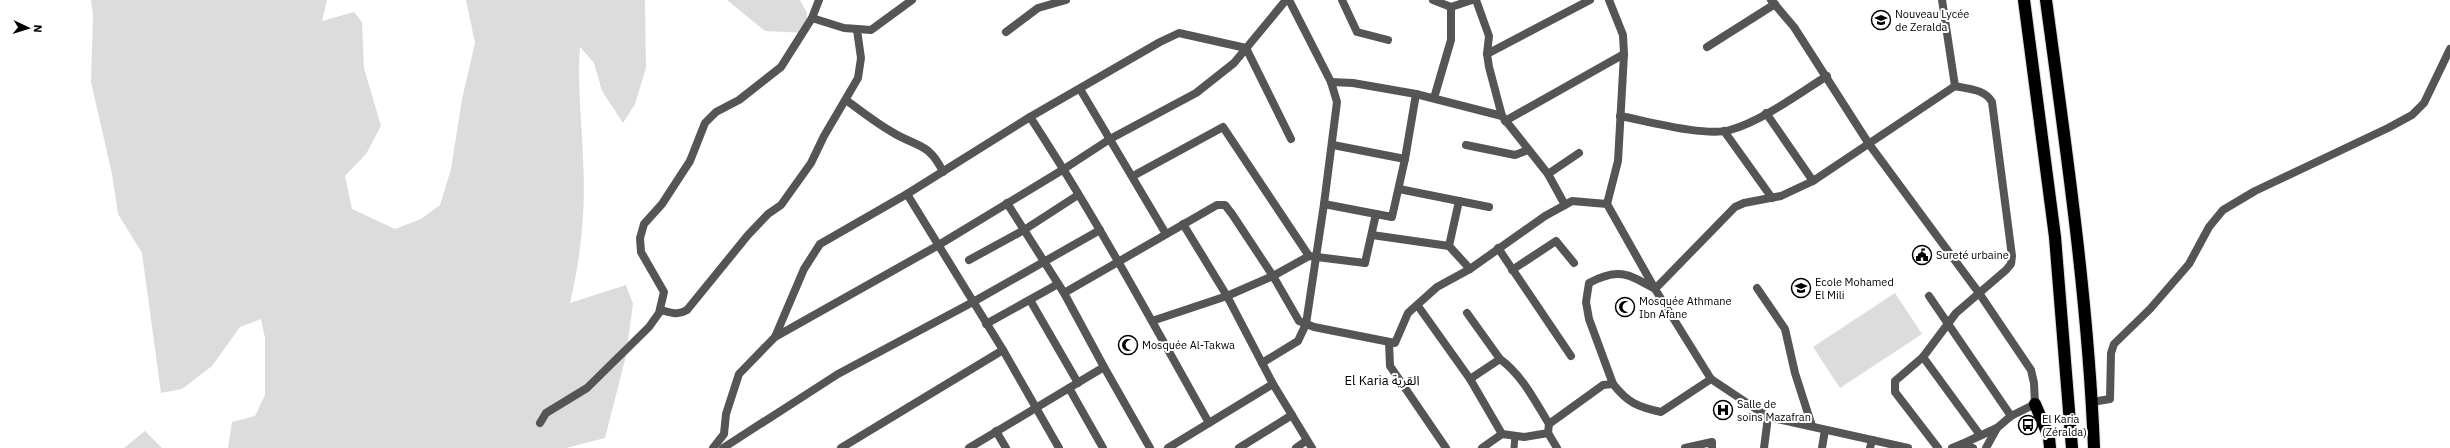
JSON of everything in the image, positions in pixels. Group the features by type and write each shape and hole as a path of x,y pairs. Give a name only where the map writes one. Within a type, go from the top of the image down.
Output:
{"highway":[{"path":"2024,0 2055,237 2072,448"},
{"path":"2046,0 2077,237 2092,402 2094,448"},
{"path":"2035,404 2049,437 2050,448"}],"street":[{"path":"540,423 546,413 595,381 608,365 648,327 660,310 664,292 641,252 640,238 644,224 662,204 690,161 704,123 716,112 739,100 781,67 812,18 819,0"},
{"path":"812,18 836,26 857,30 871,30 912,0"},
{"path":"1006,32 1038,8 1066,0"},
{"path":"713,448 724,434 726,414 739,374 775,337 938,246 1110,139 1196,92 1234,63 1287,0 1331,82 1337,102 1333,145 1324,204 1313,256 1306,324 1298,341 1262,363"},
{"path":"1342,0 1357,32 1388,40"},
{"path":"1433,0 1451,7 1472,0"},
{"path":"1476,0 1489,36 1487,54 1504,119 1548,174 1565,205"},
{"path":"1487,54 1573,4 1590,0"},
{"path":"1609,0 1623,35 1624,54 1618,161 1607,204 1655,289 1711,379 1768,417 1812,426 1871,444 1908,448"},
{"path":"1942,0 1955,86"},
{"path":"1708,47 1773,2 1794,27 1827,76 1869,144 1979,293 2030,370 2034,383 2035,404 2011,416 1997,428 1952,448"},
{"path":"1434,98 1451,40 1451,7"},
{"path":"660,310 674,314 681,314 687,310 748,235 768,214 781,205 811,163 824,136 846,100 860,73 857,30"},
{"path":"775,337 804,269 820,244 907,194 1030,117 1179,33 1246,48"},
{"path":"1246,48 1291,140"},
{"path":"2092,402 2110,399 2111,352 2114,344 2150,309 2189,264 2209,227 2223,210 2254,190 2388,128 2412,115 2424,103 2450,49"},
{"path":"1331,82 1353,83 1416,94 1504,119 1624,54"},
{"path":"1620,116 1711,132 1730,130 1766,113 1827,76"},
{"path":"1655,289 1735,207 1744,203 1781,196 1813,181 1955,86 1982,92 1988,96 1992,102 2012,256 2011,264 1948,322 1923,357 1897,378 1894,389 1938,448"},
{"path":"1080,89 1133,176 1166,234"},
{"path":"1324,204 1392,217 1399,189 1416,94"},
{"path":"846,100 893,133 929,150 937,159 943,172"},
{"path":"1766,113 1813,181"},
{"path":"1030,117 1064,169 1119,262 1209,423"},
{"path":"1133,176 1223,127 1313,256"},
{"path":"1724,131 1772,198"},
{"path":"1333,145 1404,159"},
{"path":"1466,145 1515,155 1528,150"},
{"path":"1548,174 1580,153"},
{"path":"1399,189 1489,207"},
{"path":"907,194 1003,350 1059,448"},
{"path":"969,260 1024,230 1078,195"},
{"path":"1449,246 1459,201"},
{"path":"1064,293 1217,204 1225,205 1273,276 1299,321 1306,324 1395,343 1408,313 1418,306 1437,286 1470,269 1545,216 1572,201 1607,204"},
{"path":"1007,203 1064,293 1150,448"},
{"path":"1152,321 1227,296 1273,276 1313,256 1366,263 1376,214"},
{"path":"1183,224 1227,296 1273,384 1312,448"},
{"path":"723,448 838,374 1044,263 1100,230"},
{"path":"1372,235 1449,246 1470,269"},
{"path":"1512,270 1556,241 1574,263"},
{"path":"1498,248 1571,356"},
{"path":"1655,289 1620,272 1602,276 1589,283 1586,302 1589,320 1613,384 1625,399 1644,408 1661,412 1711,379"},
{"path":"986,324 1058,284"},
{"path":"1757,288 1785,329 1795,373 1812,426"},
{"path":"1929,296 2011,416"},
{"path":"1030,300 1078,383"},
{"path":"1418,306 1470,379 1502,434"},
{"path":"1467,313 1500,359 1510,366 1534,398 1549,424 1548,432 1557,448"},
{"path":"1390,342 1390,366 1446,448"},
{"path":"841,448 1003,350"},
{"path":"1923,357 1980,435"},
{"path":"1470,379 1500,359"},
{"path":"968,448 1036,406 1104,367"},
{"path":"1168,448 1273,384"},
{"path":"1549,424 1603,384 1613,384"},
{"path":"1069,388 1104,448"},
{"path":"1239,448 1292,415"},
{"path":"1764,448 1768,417"},
{"path":"1986,448 1997,428"},
{"path":"1822,448 1825,430"},
{"path":"996,431 1006,448"},
{"path":"1482,448 1502,434 1535,437 1548,432"},
{"path":"1514,448 1516,436"},
{"path":"1296,448 1307,440"},
{"path":"1685,448 1712,442 1712,448"},
{"path":"1962,444 1973,448"}],"shaded area":[{"path":"91,0 327,0 322,21 354,12 362,22 364,68 381,126 366,154 345,176 352,209 395,229 421,219 440,205 451,169 462,99 475,43 466,0 645,0 646,68 635,104 623,123 602,91 594,63 580,47 579,75 584,196 580,250 570,303 626,285 633,304 626,356 605,438 566,448 228,448 232,422 255,416 265,395 265,338 261,319 240,327 212,366 182,389 161,393 142,253 118,214 112,174 91,82 93,15"},
{"path":"727,0 800,0 807,13 806,33 765,31"},
{"path":"1895,293 1922,334 1840,388 1813,347"},
{"path":"145,431 162,448 124,448"}],"place":[{"name":"Nouveau Lycée de Zeralda","path":"1881,20"},
{"name":"Sureté urbaine","path":"1922,255"},
{"name":"Ecole Mohamed El Mili","path":"1801,288"},
{"name":"Mosquée Athmane Ibn Afane","path":"1625,307"},
{"name":"Mosquée Al-Takwa","path":"1128,345"},
{"name":"Salle de soins Mazafran","path":"1723,410"},
{"name":"El Karia (Zéralda)","path":"2028,425"}],"district":[{"name":"El Karia القرية","path":"1382,380"}]}
